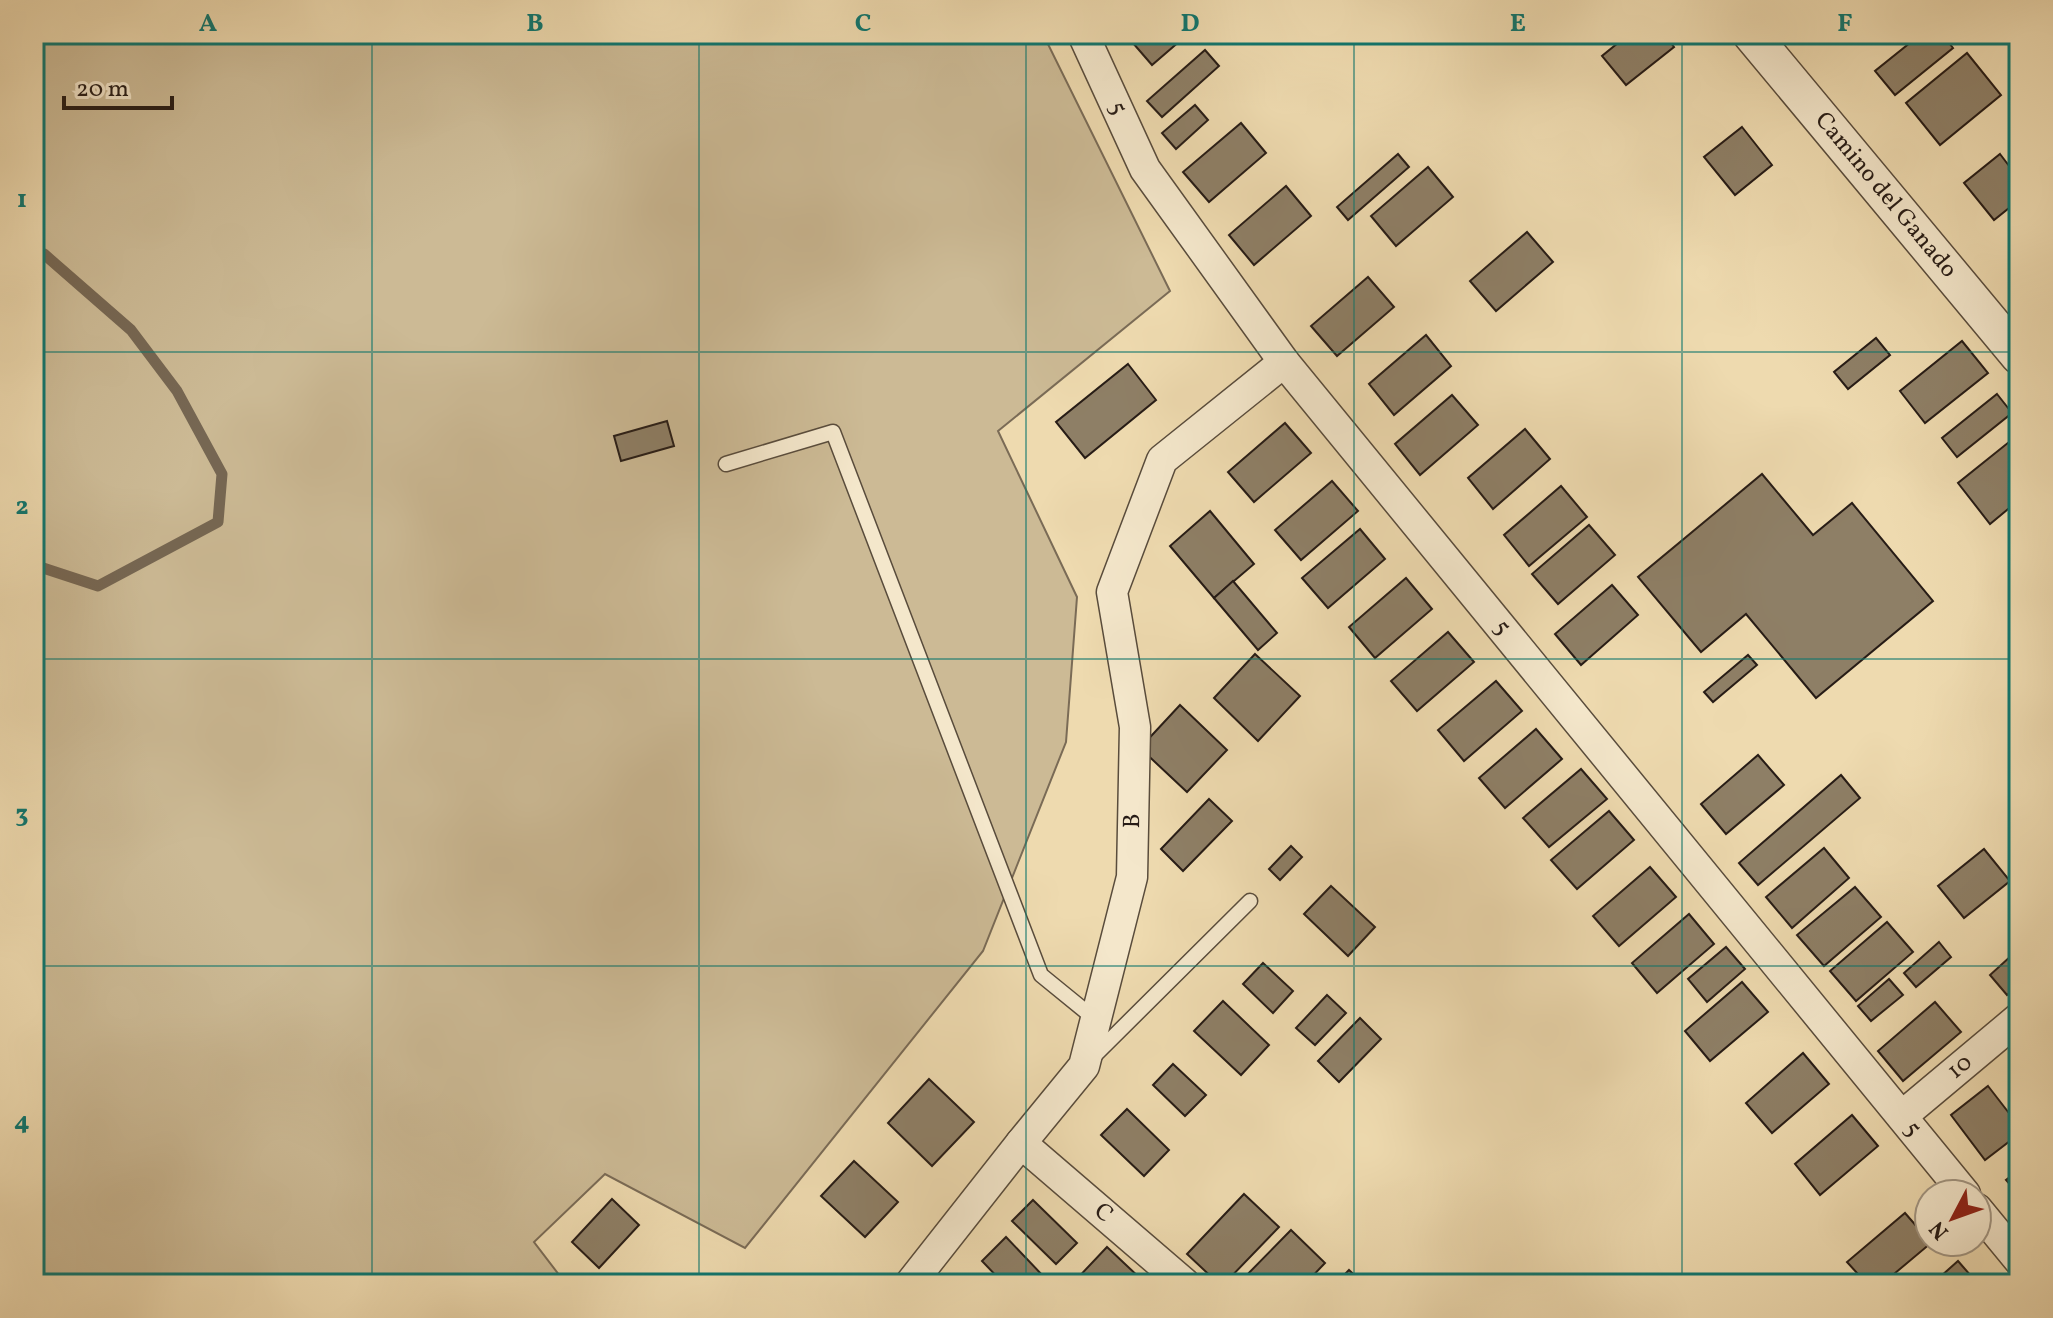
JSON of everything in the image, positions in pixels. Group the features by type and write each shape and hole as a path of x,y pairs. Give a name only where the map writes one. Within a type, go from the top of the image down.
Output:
{"street":[{"name":"5","path":"1083,34 1145,169 1284,362 1952,1178"},
{"name":"Camino del Ganado","path":"1751,34 2019,356"},
{"name":"B","path":"910,1284 1084,1066 1132,877 1135,727 1112,592 1162,460 1284,362"},
{"name":"10","path":"1902,1116 2019,1018"},
{"name":"C","path":"1021,1143 1185,1284"},
{"path":"1993,1228 2019,1260"}],"lane":[{"path":"726,464 833,432 1041,975 1096,1019"},
{"path":"1084,1066 1250,901"}],"shaded area":[{"path":"34,34 1043,34 1170,291 998,431 1077,597 1066,742 983,951 745,1248 605,1174 534,1242 566,1284 34,1284"}],"building":[{"path":"1128,34 1188,34 1152,65"},
{"path":"1629,34 1664,34 1674,47 1626,85 1602,56"},
{"path":"1921,34 1942,34 1953,48 1895,95 1875,71"},
{"path":"1205,50 1219,66 1162,117 1147,101"},
{"path":"1967,53 2001,95 1940,145 1906,103"},
{"path":"1195,105 1208,120 1176,149 1162,133"},
{"path":"1241,123 1266,153 1209,202 1183,172"},
{"path":"1742,127 1772,165 1735,195 1704,157"},
{"path":"1398,154 1409,167 1348,220 1337,207"},
{"path":"2000,154 2019,179 2019,200 1994,220 1964,183"},
{"path":"1428,167 1453,197 1396,246 1371,216"},
{"path":"1286,186 1311,216 1254,265 1229,235"},
{"path":"1527,232 1553,262 1496,311 1470,281"},
{"path":"1368,277 1394,307 1337,356 1311,326"},
{"path":"1426,335 1451,366 1394,415 1369,384"},
{"path":"1876,338 1890,355 1848,389 1834,372"},
{"path":"1962,341 1988,373 1925,423 1900,391"},
{"path":"1128,364 1156,400 1085,458 1056,422"},
{"path":"1997,394 2012,413 1957,457 1942,438"},
{"path":"1452,395 1478,425 1420,475 1395,444"},
{"path":"667,421 674,446 621,461 614,436"},
{"path":"1285,423 1311,453 1254,502 1228,472"},
{"path":"1525,429 1550,459 1493,509 1468,478"},
{"path":"2019,434 2019,500 1990,524 1958,483"},
{"path":"1762,474 1813,535 1852,503 1933,601 1816,698 1746,614 1701,652 1638,577"},
{"path":"1332,481 1358,511 1301,560 1275,530"},
{"path":"1561,486 1587,517 1529,566 1504,535"},
{"path":"1210,511 1254,564 1214,598 1170,546"},
{"path":"1589,525 1615,555 1558,604 1532,574"},
{"path":"1360,529 1385,559 1328,608 1302,578"},
{"path":"1406,578 1432,609 1375,658 1349,627"},
{"path":"1233,581 1277,633 1258,650 1214,598"},
{"path":"1612,585 1638,615 1581,665 1555,634"},
{"path":"1448,632 1474,662 1417,711 1391,681"},
{"path":"1255,654 1300,696 1258,741 1214,698"},
{"path":"1748,655 1757,665 1713,702 1704,692"},
{"path":"1496,681 1522,711 1464,761 1438,730"},
{"path":"1180,705 1227,750 1187,792 1140,748"},
{"path":"1536,729 1562,759 1505,808 1479,778"},
{"path":"1758,755 1784,785 1726,834 1701,804"},
{"path":"1581,769 1607,799 1549,847 1523,818"},
{"path":"1841,775 1860,798 1758,885 1739,863"},
{"path":"1209,799 1232,821 1183,871 1161,849"},
{"path":"1609,811 1634,840 1577,889 1551,860"},
{"path":"1291,846 1302,857 1280,880 1269,869"},
{"path":"1824,848 1849,878 1792,928 1766,897"},
{"path":"1984,849 2010,881 1964,918 1938,886"},
{"path":"1650,867 1676,897 1619,946 1593,916"},
{"path":"1331,886 1375,927 1348,956 1304,914"},
{"path":"1855,887 1881,917 1824,966 1797,935"},
{"path":"1689,914 1714,944 1657,993 1632,963"},
{"path":"1887,922 1913,952 1856,1001 1830,971"},
{"path":"1939,942 1951,957 1916,987 1904,973"},
{"path":"1726,947 1745,969 1707,1002 1688,979"},
{"path":"2011,956 2019,966 2019,985 2007,995 1990,975"},
{"path":"1263,963 1293,991 1273,1013 1243,984"},
{"path":"1889,979 1903,995 1871,1021 1858,1006"},
{"path":"1742,982 1768,1012 1710,1061 1685,1031"},
{"path":"1327,995 1346,1013 1315,1045 1296,1028"},
{"path":"1223,1001 1269,1045 1241,1075 1194,1031"},
{"path":"1935,1002 1961,1032 1903,1081 1878,1051"},
{"path":"1360,1018 1381,1039 1339,1082 1318,1061"},
{"path":"1803,1053 1829,1084 1772,1133 1746,1103"},
{"path":"1173,1064 1206,1095 1185,1116 1153,1085"},
{"path":"929,1079 974,1122 932,1166 888,1123"},
{"path":"1988,1086 2019,1126 2019,1134 1985,1160 1951,1115"},
{"path":"1127,1109 1169,1150 1144,1176 1101,1135"},
{"path":"1852,1115 1878,1146 1820,1195 1795,1164"},
{"path":"854,1161 898,1202 865,1237 821,1196"},
{"path":"2019,1170 2019,1195 2006,1180"},
{"path":"1244,1194 1279,1227 1224,1284 1219,1284 1187,1254"},
{"path":"612,1199 639,1225 599,1268 572,1242"},
{"path":"1033,1200 1077,1243 1056,1264 1012,1221"},
{"path":"1905,1213 1913,1222 1913,1258 1882,1284 1867,1284 1847,1262"},
{"path":"1291,1230 1325,1263 1305,1284 1238,1284"},
{"path":"1006,1237 1045,1278 1039,1284 1004,1284 982,1261"},
{"path":"1107,1247 1142,1280 1138,1284 1072,1284"},
{"path":"1958,1261 1978,1284 1932,1284"},
{"path":"1349,1270 1364,1284 1335,1284"}],"waterway":[{"path":"34,256 44,254 131,330 177,391 222,474 218,522 98,586 34,565"}]}
